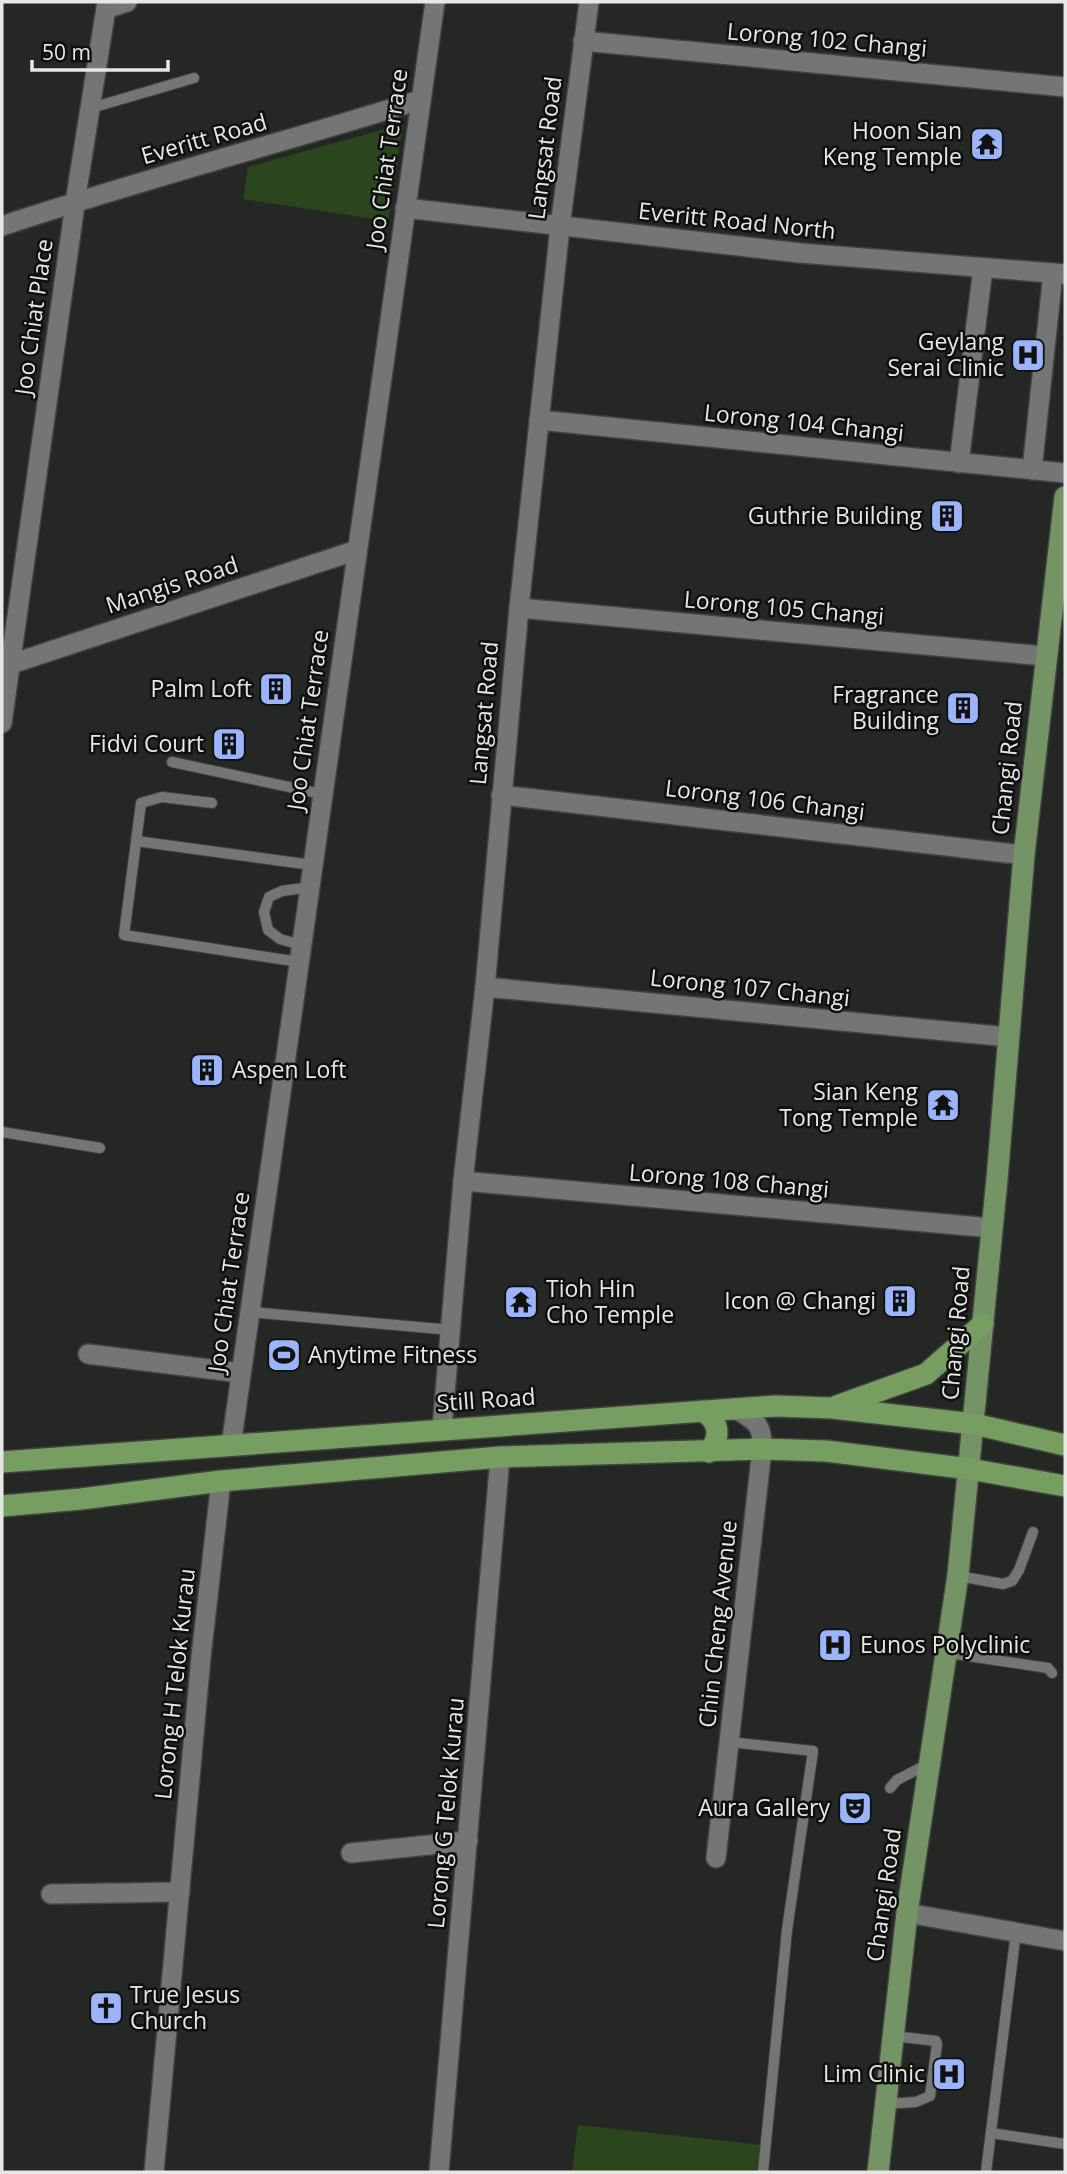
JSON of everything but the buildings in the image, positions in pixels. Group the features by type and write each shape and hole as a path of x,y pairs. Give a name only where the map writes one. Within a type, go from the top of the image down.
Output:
{"highway":[{"path":"832,1408 926,1374 983,1324"},
{"name":"Still Road","path":"2,1462 775,1406 832,1408 974,1424 1065,1445"},
{"path":"703,1411 712,1417 718,1433 709,1452"},
{"path":"2,1506 221,1481 500,1457 762,1450 826,1451 970,1469 1065,1486"}],"main road":[{"name":"Changi Road","path":"878,2172 907,1913 948,1653 970,1469 1024,855 1065,497"}],"street":[{"path":"107,5 127,2"},
{"name":"Joo Chiat Terrace","path":"231,1446 435,2"},
{"name":"Langsat Road","path":"442,1429 463,1181 485,987 519,608 560,228 589,2"},
{"name":"Joo Chiat Place","path":"2,723 6,665 107,5"},
{"name":"Lorong 102 Changi","path":"583,41 1065,87"},
{"name":"Everitt Road","path":"2,226 420,100"},
{"name":"Everitt Road North","path":"405,208 560,228 800,253 1059,274"},
{"path":"959,463 983,268"},
{"path":"1032,470 1059,274"},
{"name":"Lorong 104 Changi","path":"539,420 1065,473"},
{"name":"Mangis Road","path":"6,665 357,550"},
{"name":"Lorong 105 Changi","path":"519,608 1045,656"},
{"name":"Lorong 106 Changi","path":"501,795 1024,855"},
{"name":"Lorong 107 Changi","path":"485,987 1009,1037"},
{"name":"Lorong 108 Changi","path":"463,1181 992,1228"},
{"path":"88,1354 241,1373"},
{"name":"Chin Cheng Avenue","path":"716,1858 762,1450 760,1428 756,1422 734,1408"},
{"name":"Lorong G Telok Kurau","path":"439,2172 500,1457"},
{"name":"Lorong H Telok Kurau","path":"154,2172 201,1657 221,1481"},
{"path":"351,1853 468,1841"},
{"path":"51,1894 180,1892"},
{"path":"907,1913 1065,1941"}],"lane":[{"path":"91,108 194,78"},
{"path":"173,762 322,794"},
{"path":"212,803 162,797 141,803 124,935 300,953"},
{"path":"136,841 312,865"},
{"path":"300,953 268,930 264,912 269,897 282,891 310,887"},
{"path":"2,1132 100,1148"},
{"path":"250,1312 451,1330"},
{"path":"958,1576 1003,1584 1012,1581 1019,1570 1033,1532"},
{"path":"948,1653 1048,1668 1052,1674"},
{"path":"730,1742 813,1751 787,1930 763,2172"},
{"path":"890,1788 897,1780 929,1763"},
{"path":"986,2172 1016,1932"},
{"path":"886,2104 916,2102 930,2096 937,2044 936,2041 893,2036"},
{"path":"991,2133 1065,2144"}],"green space":[{"path":"403,124 388,221 243,199 248,167"},
{"path":"578,2125 763,2145 760,2172 572,2172"}],"place":[{"name":"Hoon Sian Keng Temple","path":"987,144"},
{"name":"Geylang Serai Clinic","path":"1028,355"},
{"name":"Guthrie Building","path":"947,516"},
{"name":"Palm Loft","path":"276,689"},
{"name":"Fragrance Building","path":"963,708"},
{"name":"Fidvi Court","path":"229,744"},
{"name":"Aspen Loft","path":"207,1070"},
{"name":"Sian Keng Tong Temple","path":"943,1105"},
{"name":"Icon @ Changi","path":"900,1301"},
{"name":"Tioh Hin Cho Temple","path":"521,1302"},
{"name":"Anytime Fitness","path":"284,1355"},
{"name":"Eunos Polyclinic","path":"835,1645"},
{"name":"Aura Gallery","path":"855,1808"},
{"name":"True Jesus Church","path":"106,2008"},
{"name":"Lim Clinic","path":"949,2074"}]}
